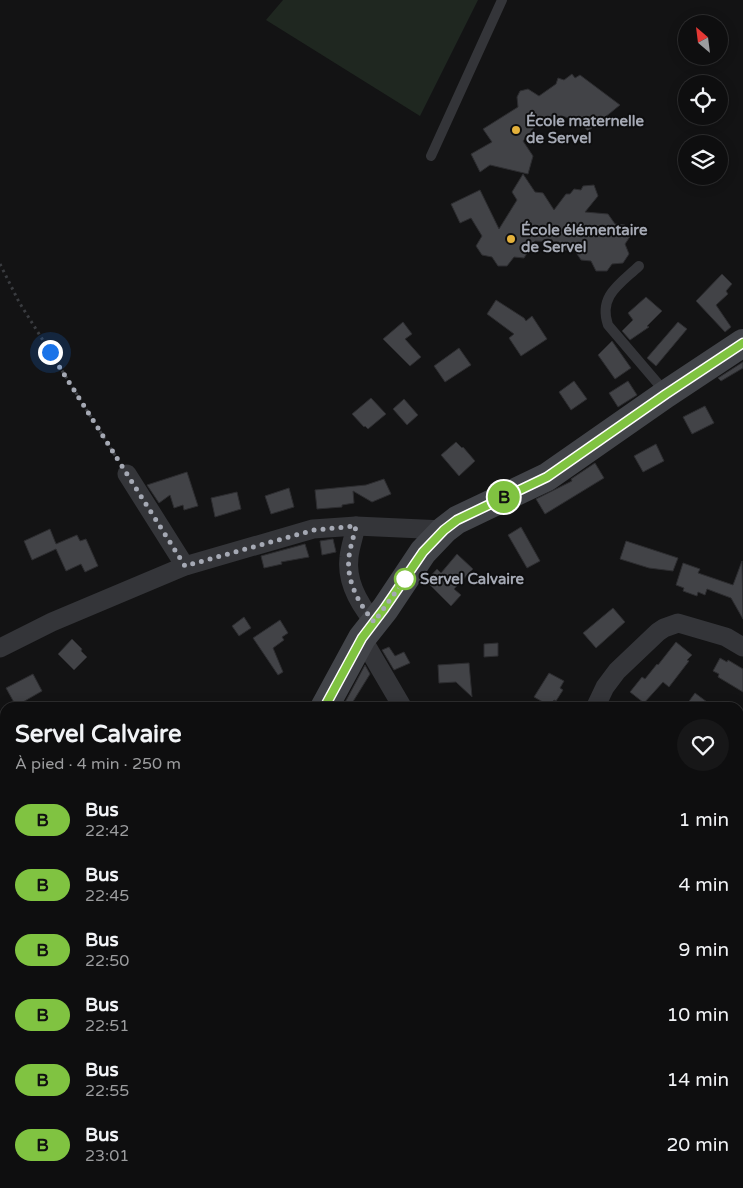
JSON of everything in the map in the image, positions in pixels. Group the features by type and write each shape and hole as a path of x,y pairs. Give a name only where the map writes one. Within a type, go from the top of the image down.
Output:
{"street":[{"path":"327,702 368,630 423,552 444,530 457,520 547,477 743,343"},
{"path":"127,474 185,566"},
{"path":"0,648 52,622 185,566 314,530 356,526 444,530"},
{"path":"356,526 349,557 350,574 368,630 400,702"},
{"path":"598,702 616,671 658,632 671,624 678,623 726,637 743,648"}],"lane":[{"path":"431,156 502,0"},
{"path":"639,266 608,297 606,318 608,325 666,394"}],"path":[{"path":"0,264 19,302 127,474"}],"shaded area":[{"path":"283,0 478,0 420,116 266,20"}],"building":[{"path":"572,74 575,78 580,75 620,105 588,131 578,121 562,116 540,121 523,141 533,156 528,174 490,165 480,172 471,154 492,142 483,129 518,107 517,97 520,91 528,89 539,96 556,84 558,78 564,80"},
{"path":"523,174 535,192 543,193 554,210 566,194 570,194 574,189 581,190 583,186 594,185 598,196 585,212 608,214 615,224 625,225 631,235 625,244 629,254 623,263 612,264 607,271 596,271 591,261 581,260 575,251 564,250 559,242 535,241 524,258 514,257 507,266 498,266 492,257 482,255 476,246 482,236 471,218 460,223 451,204 480,190 499,229 517,200 512,192"},
{"path":"722,274 732,284 726,291 728,294 716,305 731,327 725,332 696,301"},
{"path":"646,297 662,311 647,326 649,327 630,340 622,331 633,320 628,313"},
{"path":"496,300 526,321 532,316 547,339 521,356 509,338 514,334 487,314"},
{"path":"403,322 412,334 405,339 421,357 410,366 383,339"},
{"path":"678,322 687,329 656,366 647,358"},
{"path":"612,341 631,368 615,379 598,355"},
{"path":"459,348 471,365 445,382 434,366"},
{"path":"743,362 743,368 721,381 718,378"},
{"path":"574,381 587,399 571,410 559,392"},
{"path":"628,381 637,395 618,407 609,393"},
{"path":"371,398 386,414 368,429 352,414"},
{"path":"404,399 418,415 407,425 393,409"},
{"path":"705,406 714,423 692,434 683,417"},
{"path":"456,442 475,461 459,476 441,455"},
{"path":"656,444 664,461 643,472 634,456"},
{"path":"595,463 604,478 545,514 536,499 572,481 571,479"},
{"path":"187,472 198,506 184,510 183,505 174,508 170,495 159,503 147,485"},
{"path":"384,479 391,494 372,502 353,491 354,503 342,505 342,507 317,509 315,490 366,485"},
{"path":"289,488 294,507 271,514 265,496"},
{"path":"237,492 241,509 215,517 211,498"},
{"path":"521,527 540,561 527,568 508,535"},
{"path":"50,529 56,544 77,535 80,541 86,539 98,566 85,572 81,564 66,571 56,549 32,560 24,541"},
{"path":"333,539 336,552 322,555 320,541"},
{"path":"626,541 678,558 673,571 649,568 620,559"},
{"path":"305,544 309,557 281,562 282,564 264,568 261,556"},
{"path":"457,554 473,569 454,589 461,595 451,606 426,581 437,569 441,573"},
{"path":"742,561 743,619 731,598 707,589 705,595 698,592 697,596 683,591 684,588 676,585 683,563 700,569 698,573 733,585"},
{"path":"613,608 625,622 596,648 583,633"},
{"path":"244,617 251,628 239,636 232,626"},
{"path":"280,620 288,633 282,637 284,640 273,648 283,672 278,675 253,638"},
{"path":"72,639 87,657 74,670 58,654"},
{"path":"676,642 692,655 669,687 663,682 645,702 643,702 630,692 642,677 645,679"},
{"path":"498,643 498,656 484,657 484,644"},
{"path":"389,647 395,656 404,652 410,663 394,670 382,650"},
{"path":"720,658 727,662 728,660 743,669 743,692 718,677 719,674 713,671"},
{"path":"469,663 472,697 456,682 439,683 438,665"},
{"path":"365,665 370,674 353,702 345,702"},
{"path":"549,673 564,681 560,688 563,690 556,701 543,702 534,697"},
{"path":"33,674 42,691 23,702 14,702 6,688"},
{"path":"695,693 707,702 688,702"}],"bus line":[{"name":"B","path":"327,702 362,638 423,552 444,530 457,520 547,477 743,343"}],"place":[{"name":"École maternelle de Servel","path":"516,130"},
{"name":"École élémentaire de Servel","path":"511,239"},
{"name":"Servel Calvaire","path":"405,579"}],"route":[{"path":"50,352 185,566 314,530 356,526 349,557 350,574 358,600 374,622 405,579"}]}
